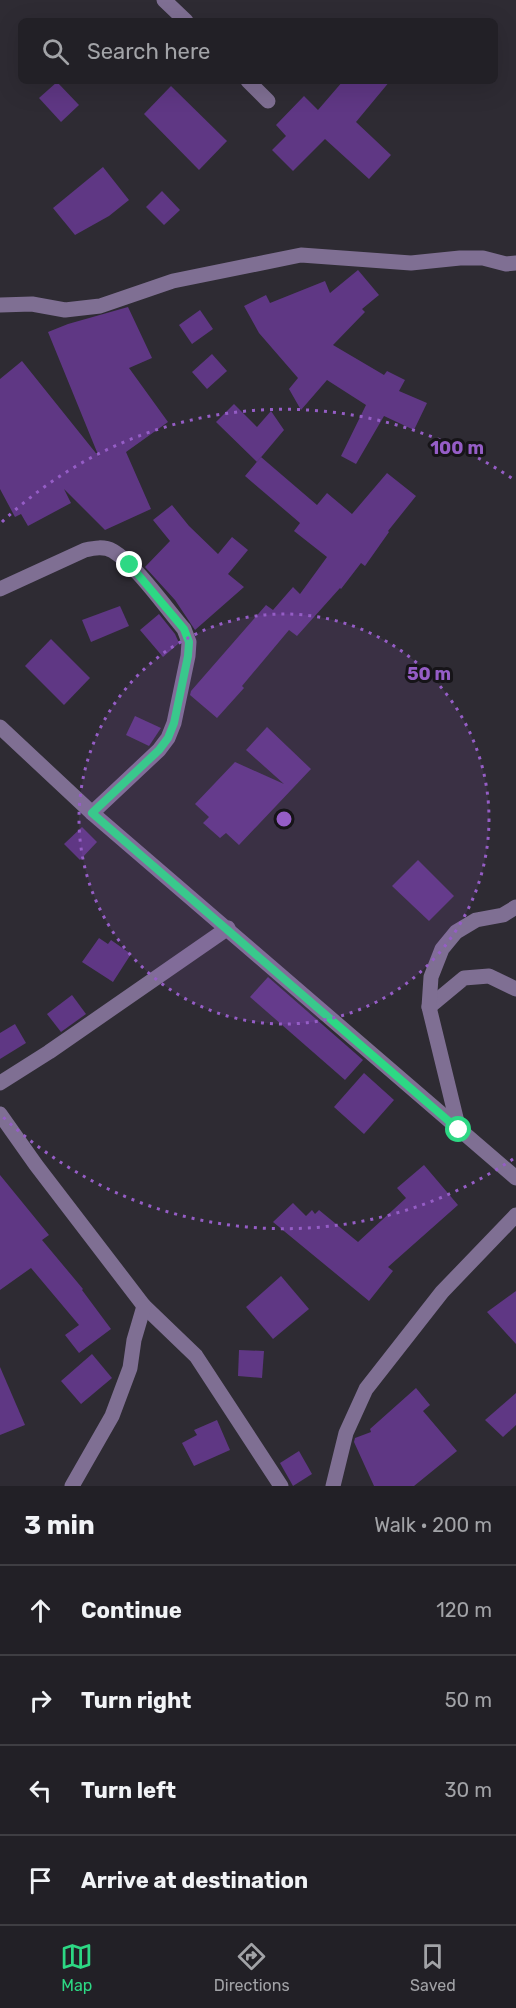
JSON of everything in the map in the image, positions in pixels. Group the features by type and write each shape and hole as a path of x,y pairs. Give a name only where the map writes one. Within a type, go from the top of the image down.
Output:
{"street":[{"path":"164,0 183,18"},
{"path":"251,84 268,101"},
{"path":"0,304 32,304 65,310 100,306 173,281 301,255 411,263 483,258 516,264"},
{"path":"0,589 85,550 98,548 111,550 130,565 184,629 189,642 188,656 174,723 168,738 159,750 92,813"},
{"path":"0,727 92,813 516,1178"},
{"path":"459,1130 429,1007 431,977 442,949 456,932 476,920 503,915 516,907"},
{"path":"0,1083 49,1052 228,928"},
{"path":"429,1007 464,978 489,976 516,988"},
{"path":"0,1114 144,1306 196,1356 280,1486"},
{"path":"333,1486 346,1433 366,1389 442,1292 516,1215"},
{"path":"72,1486 112,1416 130,1368 134,1340 144,1306"}],"building":[{"path":"55,84 59,84 79,105 61,122 39,98"},
{"path":"340,84 388,84 356,122 391,155 369,179 325,139 293,171 272,150 286,136 276,125 304,96 318,110"},
{"path":"171,86 227,141 199,170 144,114"},
{"path":"103,167 129,200 109,216 75,235 53,208"},
{"path":"162,191 180,210 164,225 146,207"},
{"path":"358,270 379,295 362,309 365,312 333,345 384,375 387,371 405,380 399,391 427,403 414,430 384,416 356,464 341,456 366,405 327,380 301,410 289,389 298,378 259,333 244,306 266,295 270,303 325,281 330,293"},
{"path":"128,307 152,358 129,368 168,422 126,452 151,509 105,530 64,489 71,503 28,526 21,514 15,517 0,489 0,379 22,361 99,457 48,332"},
{"path":"200,310 213,329 192,344 179,325"},
{"path":"212,354 227,371 207,389 192,372"},
{"path":"234,404 257,427 271,411 284,430 257,462 216,422"},
{"path":"261,457 317,505 327,493 352,514 387,473 416,496 388,531 365,566 361,563 341,589 297,636 289,630 242,686 244,688 217,718 190,695 191,691 266,605 273,610 293,587 300,594 327,557 294,531 300,523 245,476"},
{"path":"172,505 189,526 218,554 232,537 248,550 228,574 244,587 195,630 175,600 145,567 170,541 153,520"},
{"path":"120,606 129,626 91,642 82,620"},
{"path":"159,614 175,634 179,643 163,657 140,630"},
{"path":"51,639 90,678 64,705 25,666"},
{"path":"135,716 161,728 149,746 126,735"},
{"path":"267,727 311,769 239,845 226,833 220,838 203,823 209,817 195,804 235,762 284,784 246,750"},
{"path":"82,827 97,842 80,860 64,844"},
{"path":"418,860 454,896 429,921 392,886"},
{"path":"99,938 108,944 111,940 131,954 113,982 82,962"},
{"path":"268,977 363,1060 345,1080 250,997"},
{"path":"72,995 86,1014 61,1032 47,1014"},
{"path":"15,1024 26,1043 0,1059 0,1033"},
{"path":"364,1073 394,1100 364,1134 334,1107"},
{"path":"424,1165 458,1205 388,1267 393,1271 369,1301 273,1222 293,1203 306,1216 312,1210 315,1214 319,1210 358,1242 406,1198 397,1188"},
{"path":"0,1175 49,1235 42,1240 83,1289 111,1329 79,1353 65,1335 79,1325 31,1268 0,1290"},
{"path":"281,1276 309,1309 273,1339 246,1307"},
{"path":"516,1291 516,1344 487,1312"},
{"path":"239,1350 264,1351 262,1378 238,1376"},
{"path":"92,1354 112,1378 81,1404 61,1381"},
{"path":"0,1367 25,1425 0,1435"},
{"path":"416,1388 430,1405 423,1411 457,1451 414,1486 374,1486 354,1442 355,1438 371,1432 370,1429"},
{"path":"516,1393 516,1425 503,1437 485,1420"},
{"path":"217,1420 230,1450 194,1466 182,1443 197,1435 194,1430"},
{"path":"299,1451 312,1474 293,1486 280,1463"}],"route":[{"path":"130,565 184,629 189,642 188,656 174,723 168,738 159,750 92,813 228,928 459,1130"}]}
